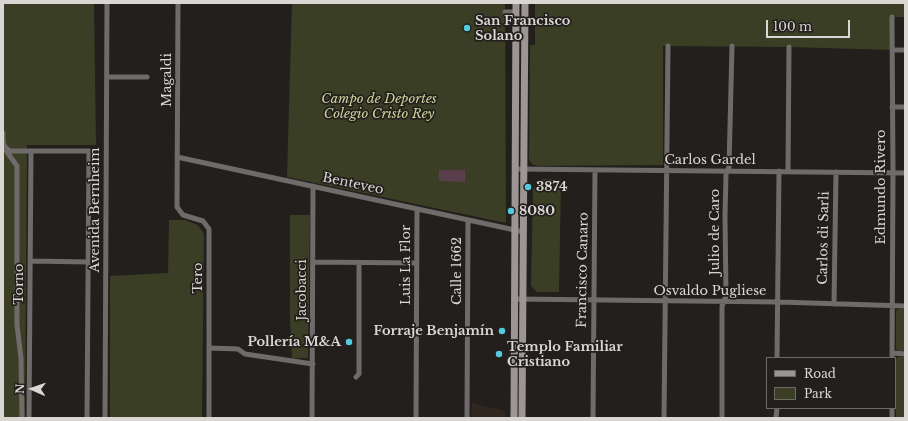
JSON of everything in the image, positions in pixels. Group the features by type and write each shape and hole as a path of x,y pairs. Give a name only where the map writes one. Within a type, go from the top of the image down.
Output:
{"main road":[{"path":"514,418 516,3"},
{"path":"522,418 525,3"}],"street":[{"name":"Avenida Bernheim","path":"105,418 107,3"},
{"name":"Magaldi","path":"177,157 178,3"},
{"path":"505,12 516,12"},
{"name":"Edmundo Rivero","path":"892,16 892,356"},
{"path":"664,418 668,46"},
{"name":"Julio de Caro","path":"722,418 722,306 726,296 726,174 729,167 732,46"},
{"path":"788,172 789,47"},
{"path":"893,50 905,50"},
{"path":"106,77 147,77"},
{"path":"892,107 905,107"},
{"path":"3,133 3,144 17,166 16,325 21,358 22,418"},
{"path":"6,149 10,151 89,151 87,418"},
{"name":"Torno","path":"29,418 31,151"},
{"name":"Benteveo","path":"177,157 524,232"},
{"name":"Tero","path":"177,157 177,207 183,215 203,221 209,229 209,418"},
{"name":"Carlos Gardel","path":"515,169 905,173"},
{"name":"Francisco Canaro","path":"593,418 595,170"},
{"path":"778,357 779,172"},
{"name":"Carlos di Sarli","path":"834,304 836,172"},
{"name":"Jacobacci","path":"312,418 313,186"},
{"name":"Luis La Flor","path":"416,418 417,209"},
{"name":"Calle 1662","path":"467,418 468,220"},
{"path":"30,261 88,262"},
{"path":"313,262 417,263"},
{"path":"356,377 359,374 359,263"},
{"name":"Osvaldo Pugliese","path":"514,299 665,302 778,302 905,306"},
{"path":"209,348 238,349 245,354 313,364"},
{"path":"892,356 905,354"}],"shaded area":[{"path":"439,170 465,170 465,182 439,181"},
{"path":"472,403 505,411 505,418 471,418"}],"green space":[{"path":"3,3 94,3 96,145 27,145 25,418 3,418"},
{"name":"Campo de Deportes Colegio Cristo Rey","path":"292,3 505,3 506,223 287,177"},
{"path":"535,3 905,3 905,17 892,17 893,50 663,46 663,165 538,166 532,164 529,159 530,45 535,45"},
{"path":"542,179 561,179 559,292 537,292 531,286 533,189"},
{"path":"290,215 310,215 308,358 292,358 290,320"},
{"path":"169,220 185,220 198,225 204,234 202,418 110,418 110,276 168,273"},
{"path":"898,309 905,309 905,351 898,351 896,349 896,311"},
{"path":"898,357 905,357 905,418 896,418 896,359"}],"place":[{"name":"San Francisco Solano","path":"467,28"},
{"name":"3874","path":"528,187"},
{"name":"8080","path":"511,211"},
{"name":"Forraje Benjamín","path":"502,331"},
{"name":"Pollería M&A","path":"349,342"},
{"name":"Templo Familiar Cristiano","path":"499,354"}]}
